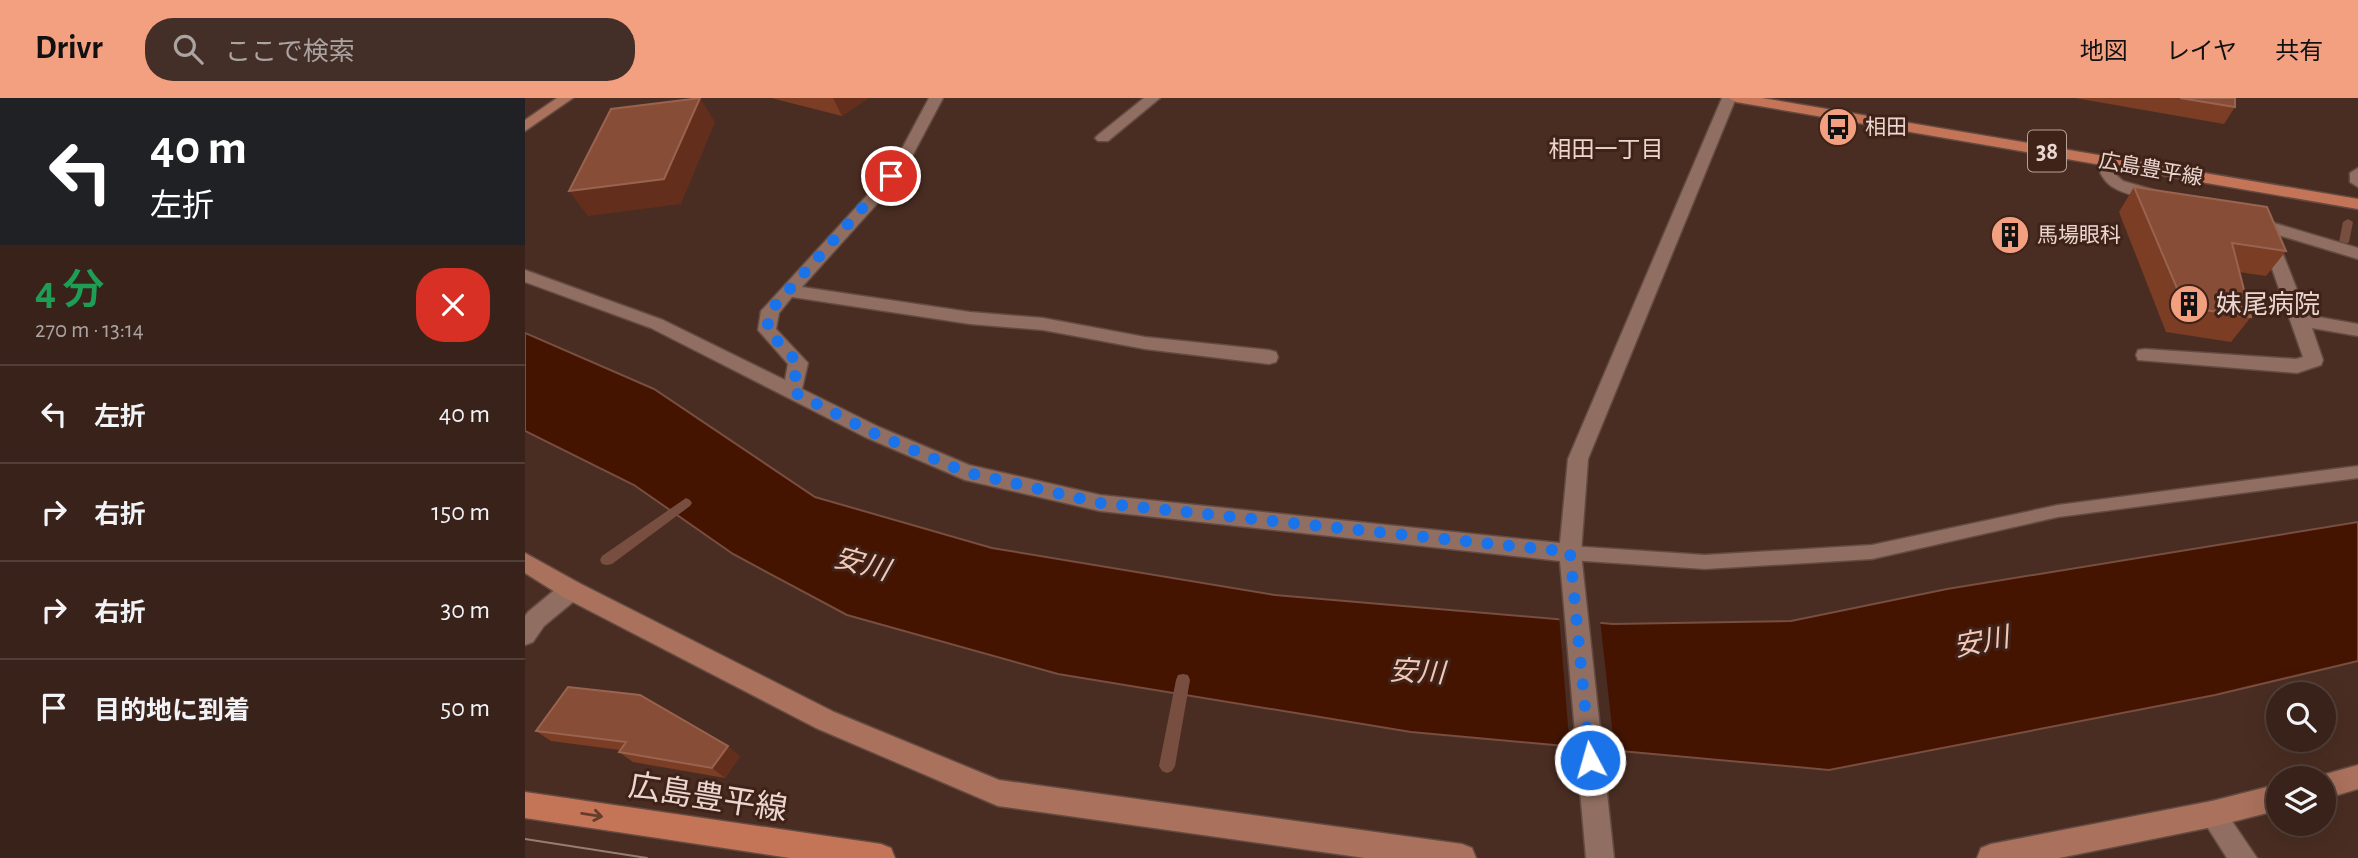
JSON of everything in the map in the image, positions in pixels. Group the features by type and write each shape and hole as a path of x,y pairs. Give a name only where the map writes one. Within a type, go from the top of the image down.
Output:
{"main road":[{"name":"広島豊平線","path":"1737,98 2358,204"},
{"name":"広島豊平線","path":"525,805 881,858"}],"street":[{"path":"525,127 566,98"},
{"path":"792,391 798,363 767,330 770,311 878,193 904,159 936,98"},
{"path":"1103,138 1153,98"},
{"path":"1599,848 1570,552 1578,459 1729,98"},
{"path":"2105,160 2107,176 2117,184 2175,201"},
{"path":"2358,173 2358,182"},
{"path":"2239,218 2358,254"},
{"path":"2145,355 2298,366 2314,360 2264,225"},
{"path":"525,276 657,324 871,432 965,472 1100,503 1570,552"},
{"path":"788,291 970,318 1043,324 1145,343 1269,357"},
{"path":"2300,320 2358,330"},
{"path":"525,562 571,590 825,720 997,793 1462,858"},
{"path":"525,635 536,619 571,590"},
{"path":"2336,783 2358,777"},
{"path":"1991,858 2212,814 2266,800"},
{"path":"2212,814 2243,858"}],"lane":[{"path":"1570,552 1705,562 1872,552 2058,511 2358,472"}],"water":[{"name":"安川","path":"525,333 654,389 815,497 992,548 1275,595 1613,624 1791,621 1947,589 2358,522 2358,661 2215,695 1829,770 1411,732 1058,674 847,615 733,554 634,485 525,431"}],"pier":[{"path":"1559,616 1600,620 1615,754 1570,750"}],"building":[{"path":"700,98 664,179 569,191 611,109"},
{"path":"2180,98 2235,98 2235,107"},
{"path":"2134,187 2267,207 2286,251 2232,243 2251,317 2185,307"},
{"path":"568,687 640,695 728,746 712,768 619,752 626,742 536,731"}],"waterway":[{"path":"2344,242 2348,222"},
{"path":"607,560 686,503"},
{"path":"1167,766 1183,680"}],"tram line":[{"path":"525,839 647,858"}],"place":[{"name":"相田","path":"1838,127"},
{"name":"馬場眼科","path":"2010,235"},
{"name":"妹尾病院","path":"2189,304"}],"district":[{"name":"相田一丁目","path":"1606,149"}],"route":[{"path":"891,176 770,311 767,330 798,363 792,391 871,432 965,472 1100,503 1570,552 1590,760"}]}
